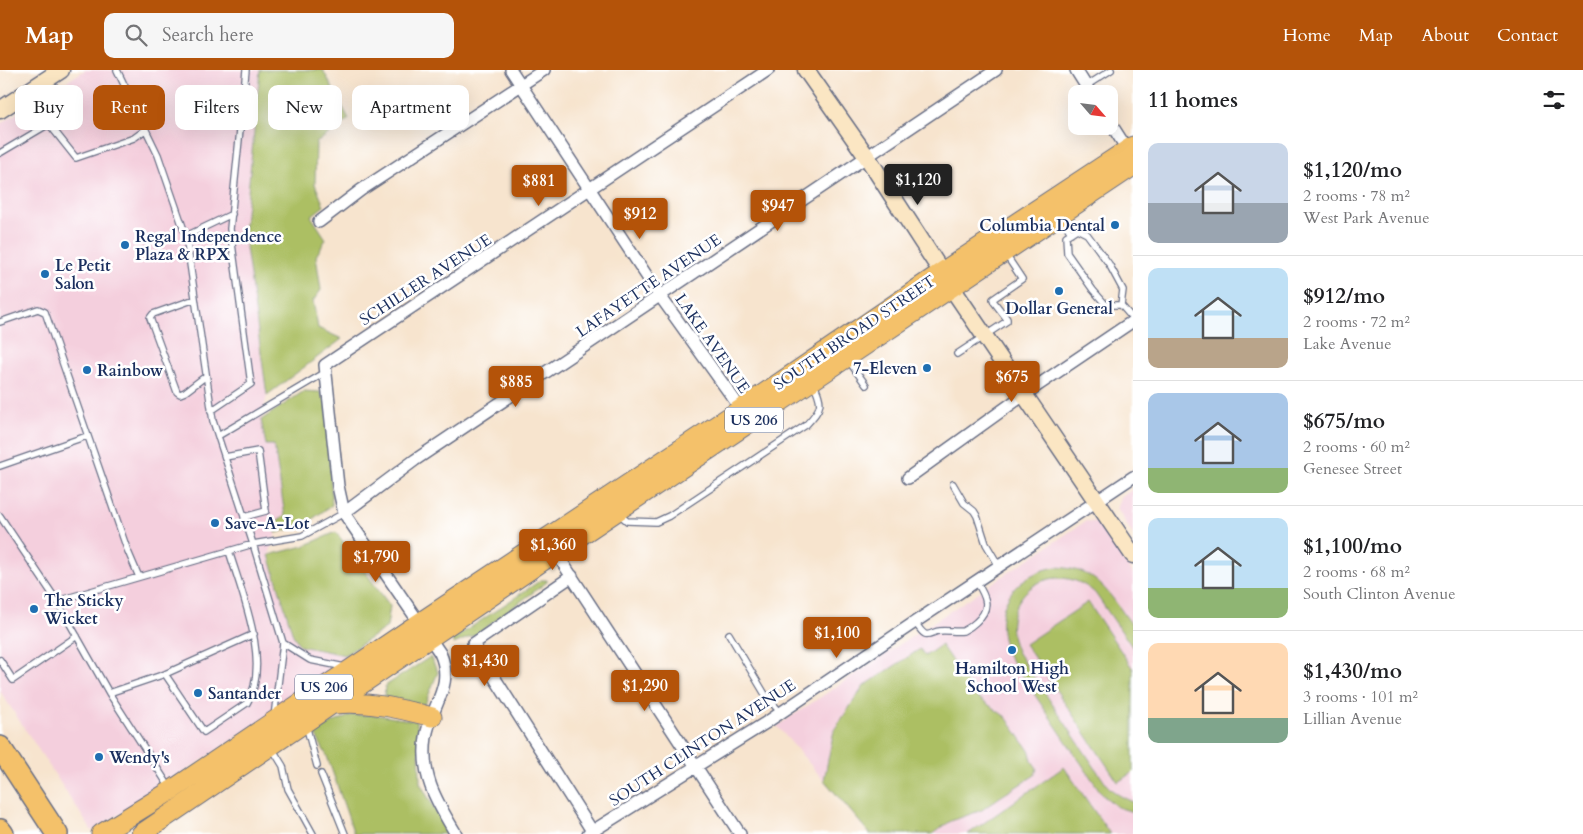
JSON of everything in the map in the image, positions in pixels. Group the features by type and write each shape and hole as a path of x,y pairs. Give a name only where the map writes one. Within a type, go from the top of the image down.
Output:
{"highway":[{"path":"0,746 57,834"},
{"path":"0,830 3,834"}],"main road":[{"name":"SOUTH BROAD STREET","path":"101,834 172,790 419,623 551,545 617,513 1060,216 1131,162"},
{"name":"SOUTH BROAD STREET","path":"141,834 430,639 551,545 740,409 942,272 1131,162"},
{"path":"334,704 354,702 373,704 432,717"}],"street":[{"path":"0,109 62,70"},
{"name":"LAKE AVENUE","path":"511,70 660,296 740,409"},
{"path":"319,222 370,185 544,70"},
{"name":"SCHILLER AVENUE","path":"325,368 768,70"},
{"path":"806,70 867,157 952,288 1133,555"},
{"name":"LAFAYETTE AVENUE","path":"344,513 415,460 996,70"},
{"path":"1076,70 1086,85"},
{"path":"1117,135 1131,162"},
{"path":"908,478 1025,394 1133,320"},
{"path":"325,368 338,486 344,513 440,653 444,662 445,683 426,736 426,770 437,802 456,834"},
{"name":"SOUTH CLINTON AVENUE","path":"592,833 781,713 1133,477"},
{"path":"551,545 740,834"},
{"path":"572,576 473,644 592,833"}],"lane":[{"path":"117,70 124,85"},
{"path":"211,411 251,384 230,229 246,70"},
{"path":"1094,85 1111,70"},
{"path":"0,153 49,124 76,158 134,138 145,130 158,155 186,236 211,411 283,643 274,721"},
{"path":"186,236 232,214"},
{"path":"1060,216 1071,233"},
{"path":"1121,305 1106,305 1093,290 1067,253 1066,236 1077,229 1087,234 1123,290 1121,305 1133,320"},
{"path":"957,354 1007,321 993,299 1022,280 1005,252"},
{"path":"195,300 153,314 150,318 177,392 180,394 185,392 206,376"},
{"path":"0,322 38,309 45,312 127,549 139,577"},
{"path":"846,358 866,385"},
{"path":"218,436 325,368"},
{"path":"617,513 627,522 656,522 669,516 806,425 818,412 820,398 812,381"},
{"path":"0,466 88,436"},
{"path":"225,457 258,450 266,511 244,517"},
{"path":"953,484 964,502 977,516 986,544 999,566"},
{"path":"58,601 253,544 302,536 344,513"},
{"path":"0,516 58,601 109,693 172,790"},
{"path":"165,674 204,732 247,703 252,696 256,678 257,659 254,634 229,551"},
{"path":"915,622 924,634 928,635 937,631 953,632 965,630 984,614 986,604 984,594 976,581"},
{"path":"109,693 165,674 254,634"},
{"path":"729,634 766,696 781,713"},
{"path":"0,660 13,680 77,636"},
{"path":"283,643 310,660 351,669"},
{"path":"306,723 317,766"},
{"path":"271,746 283,766 288,789 313,834"},
{"path":"321,774 345,834"}],"shaded area":[{"path":"85,70 260,70 258,90 258,85 175,85 175,130 254,130 244,233 267,395 261,420 274,444 285,517 275,522 276,533 269,555 293,635 299,646 345,655 350,661 148,796 92,831 0,691 0,124 15,114 15,130 83,130 83,85 61,85"},
{"path":"1133,489 1133,535 1117,508 1120,498"},
{"name":"Hamilton High School West","path":"1086,521 1097,522 1100,525 1133,574 1133,834 870,834 777,726"}],"green space":[{"path":"260,70 323,70 331,85 268,85 268,130 334,130 316,143 315,184 324,206 311,216 326,239 316,256 321,290 313,301 318,328 342,339 267,395 244,233 254,130 258,130"},
{"path":"342,106 349,119 342,124"},
{"path":"304,391 320,392 327,405 332,505 304,525 276,533 275,522 285,516 274,445 266,445 261,420"},
{"path":"336,532 390,606 387,627 345,655 300,646 293,635 269,555 304,546"},
{"path":"1056,567 1068,568 1087,575 1109,593 1133,628 1133,648 1095,593 1078,582 1061,578 1044,580 1030,588 1019,600 1013,616 1012,634 1018,653 1106,784 1118,794 1133,802 1133,812 1117,807 1102,794 1009,657 1002,626 1003,612 1007,599 1015,588 1026,579 1039,572"},
{"path":"541,580 547,580 547,582 477,634 454,644 452,640"},
{"path":"1088,602 1133,669 1133,772 1118,782 1025,644"},
{"path":"941,645 976,696 1006,717 1030,752 1032,761 1037,768 1035,775 982,810 951,821 932,834 870,834 824,780 834,730 864,686 920,649 925,656"},
{"path":"430,657 438,672 425,704 384,697 385,686"},
{"path":"352,715 377,715 416,721 419,732 420,783 449,834 354,834 327,756 315,734 332,723"},
{"path":"1064,767 1110,834 968,834"}],"place":[{"name":"Columbia Dental","path":"1115,225"},
{"name":"Regal Independence Plaza & RPX","path":"125,245"},
{"name":"Le Petit Salon","path":"45,274"},
{"name":"Dollar General","path":"1059,291"},
{"name":"7-Eleven","path":"927,368"},
{"name":"Rainbow","path":"87,370"},
{"name":"Save-A-Lot","path":"215,523"},
{"name":"The Sticky Wicket","path":"34,609"},
{"name":"Hamilton High School West","path":"1012,650"},
{"name":"Santander","path":"198,693"},
{"name":"Wendy's","path":"99,757"}]}
